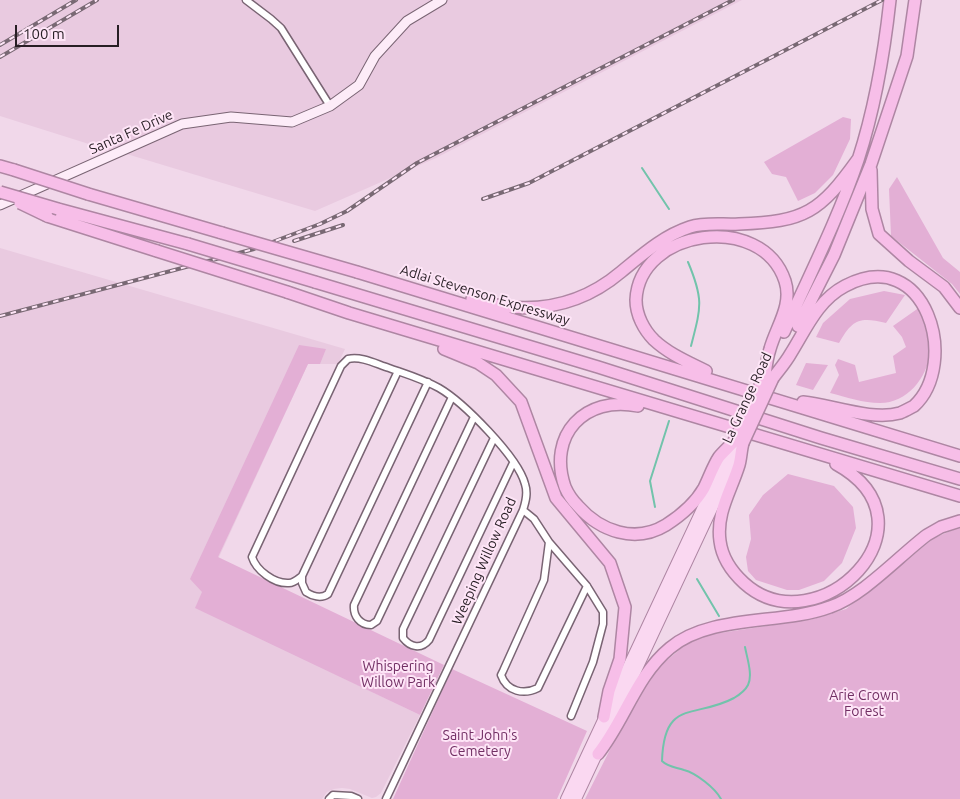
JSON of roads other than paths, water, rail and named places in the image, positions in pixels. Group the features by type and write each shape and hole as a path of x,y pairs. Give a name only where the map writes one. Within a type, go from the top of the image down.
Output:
{"highway":[{"name":"La Grange Road","path":"739,442 780,352 858,160 875,99 890,0"},
{"name":"La Grange Road","path":"780,352 834,255 871,164 907,56 915,0"},
{"path":"376,277 508,307 533,308 553,306 592,293 612,280 655,244 692,226 783,222 811,211 822,204 833,193 858,160"},
{"path":"871,164 872,209 879,234 909,261 944,286 960,308"},
{"name":"Adlai Stevenson Expressway","path":"0,166 88,194 376,277 960,456"},
{"path":"0,193 188,244 598,366 822,438 960,479"},
{"path":"0,193 47,216 349,313 960,496"},
{"path":"734,386 672,354 652,338 646,329 638,313 636,294 641,277 659,256 686,242 704,238 739,238 763,249 777,264 785,282 787,298 782,320 780,352"},
{"path":"780,352 831,296 844,286 858,280 875,277 893,279 910,284 924,294 939,314"},
{"path":"349,313 365,323 456,353 478,363 496,375 521,402 556,498 610,563 625,607 620,660 608,691 604,717"},
{"path":"784,402 815,404 855,412 883,415 901,413 920,403 931,394 940,380 946,364"},
{"path":"706,419 624,403 604,405 588,412 577,421 563,445 561,462 566,489 586,515 600,525 623,534 650,532 666,526 686,509 729,461 739,442"},
{"path":"739,442 729,461 720,521 720,542 723,553 740,580 752,589 771,598 802,601 820,597 846,583 861,569 876,540 878,513 870,494 854,475 835,463 796,446"},
{"path":"598,754 611,737 647,671 670,647 707,629 816,612 844,602 927,535 942,527 960,521"}],"main road":[{"name":"La Grange Road","path":"566,799 729,461"},
{"name":"La Grange Road","path":"576,799 729,461"}],"street":[{"path":"246,0 281,28 308,74 330,106"},
{"name":"Santa Fe Drive","path":"0,205 182,124 231,117 292,122 330,106 358,85 375,56 407,20 442,0"},
{"name":"Weeping Willow Road","path":"302,576 292,583 282,582 259,570 252,557 341,366 348,359 361,358 398,371 428,382 452,397 464,406 494,438 523,477 526,485 526,501 523,510 386,799"},
{"path":"398,371 302,576 303,588 310,595 325,596 330,590 428,382"},
{"path":"452,397 354,605 356,616 363,623 371,625 377,621 474,417"},
{"path":"494,438 403,629 403,638 408,644 415,647 421,646 429,640 514,463"},
{"path":"523,510 534,519 549,542 587,586 602,612 602,624 593,662 571,716"},
{"path":"549,542 544,580 502,671 501,676 505,683 519,692 538,688 587,586"},
{"path":"329,799 333,795 351,796 358,799"}],"waterway":[{"path":"642,168 669,209"},
{"path":"688,262 699,295 699,312 691,346"},
{"path":"655,507 650,481 669,421"},
{"path":"697,579 719,616"},
{"path":"721,799 710,786 699,778 689,772 669,766 662,761 664,741 675,719 684,714 720,704 734,698 745,689 750,676 745,647"}],"railway":[{"path":"0,45 76,0"},
{"path":"0,57 97,0"},
{"path":"0,316 254,249 320,224 347,211 417,163 733,0"},
{"path":"483,199 529,183 882,0"},
{"path":"294,241 343,225"}],"park label":[{"name":"Whispering Willow Park","path":"398,674"},
{"name":"Arie Crown Forest","path":"864,704"},
{"name":"Saint John's Cemetery","path":"480,744"}]}
